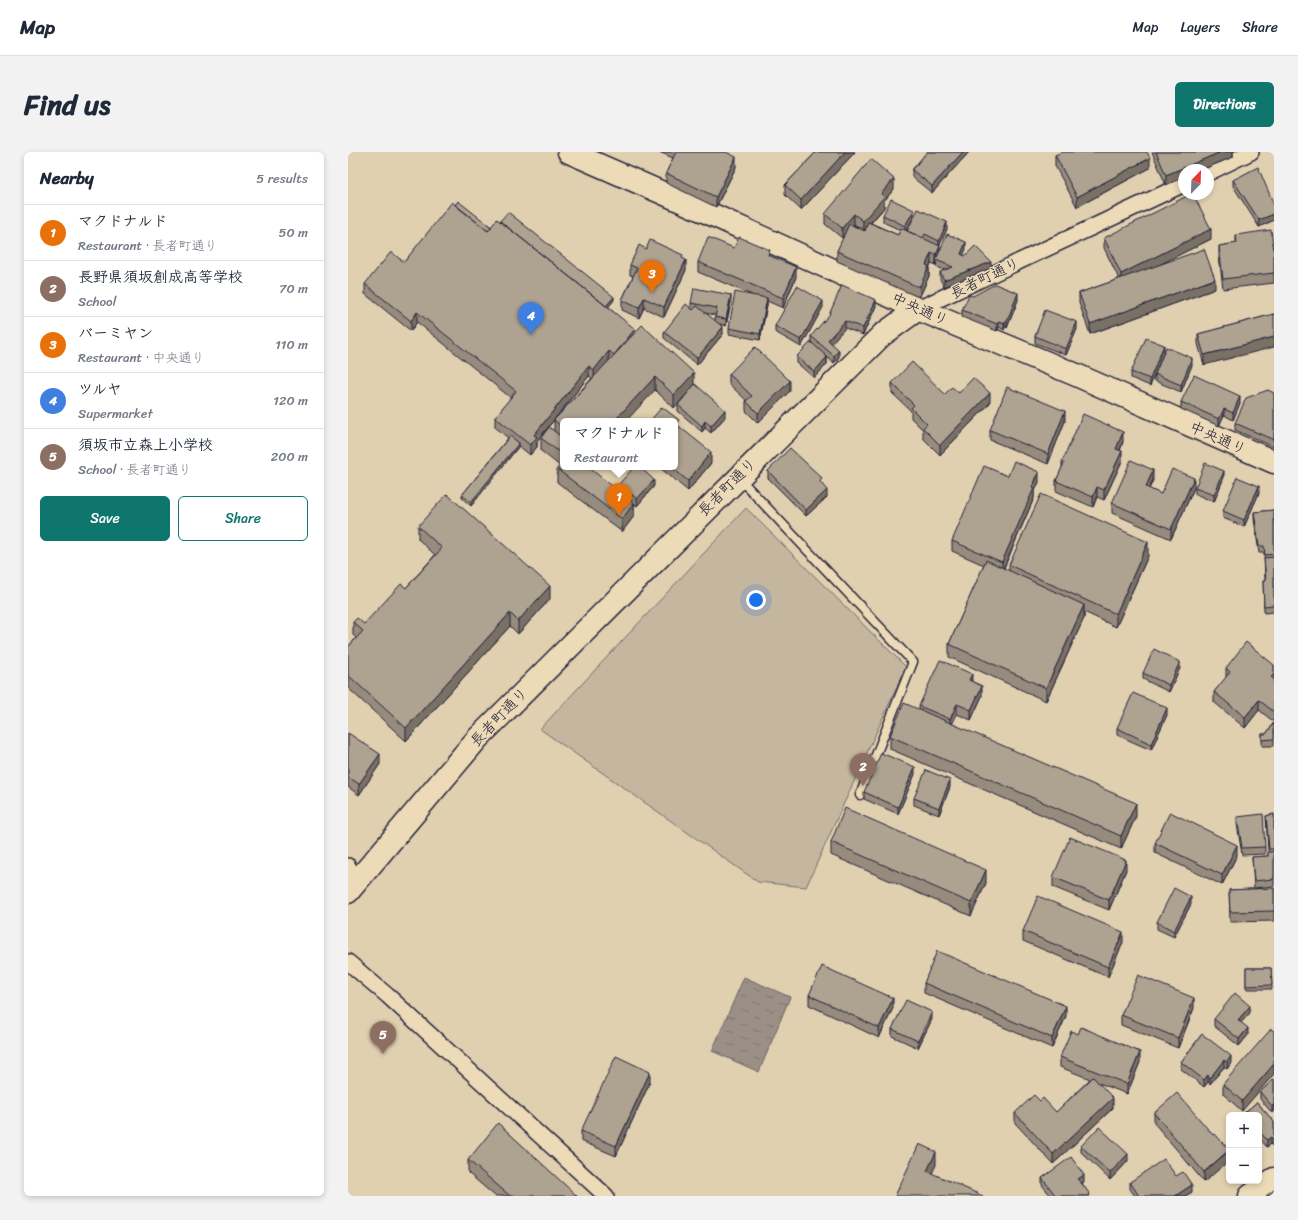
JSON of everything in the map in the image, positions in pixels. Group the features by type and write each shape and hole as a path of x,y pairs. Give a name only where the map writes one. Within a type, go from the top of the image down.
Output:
{"main road":[{"name":"中央通り","path":"569,152 713,215 918,309 1074,374 1274,462"},
{"name":"長者町通り","path":"351,881 478,739 738,477 882,335 918,309"},
{"path":"1250,1196 1274,1179"}],"street":[{"path":"1214,170 1251,152"},
{"name":"長者町通り","path":"918,309 1178,187"},
{"path":"348,962 388,996 606,1196"}],"lane":[{"path":"738,477 913,662 860,795"}],"shaded area":[{"path":"746,508 906,667 806,887 758,882 540,729"}],"water":[{"path":"744,977 790,997 759,1072 712,1051"}],"building":[{"path":"676,152 726,152 736,157 716,197 666,173"},
{"path":"816,152 845,152 801,200 785,185"},
{"path":"927,152 963,152 932,186 912,170"},
{"path":"1062,152 1147,152 1150,158 1077,197 1055,155"},
{"path":"1156,152 1221,152 1192,164 1178,164 1178,170 1166,175"},
{"path":"871,159 894,179 881,194 884,197 863,221 854,214 842,228 825,214"},
{"path":"1258,167 1274,205 1274,214 1259,220 1233,180"},
{"path":"891,199 914,210 905,226 883,215"},
{"path":"1179,200 1196,200 1211,229 1121,274 1104,238"},
{"path":"458,201 491,227 488,231 455,205"},
{"path":"452,202 488,231 497,219 635,329 614,355 609,351 594,370 589,366 534,435 537,437 530,445 495,417 516,391 417,312 411,321 365,284 391,252 404,262"},
{"path":"918,209 947,222 939,241 925,234 923,238 907,231"},
{"path":"508,212 614,297 606,306 500,221"},
{"path":"868,222 898,235 901,228 940,246 936,255 931,253 926,265 929,266 920,286 916,286 837,251 849,224 865,231"},
{"path":"1271,230 1274,251 1274,273 1223,279 1219,246 1237,243 1236,235"},
{"path":"947,234 966,242 961,254 965,256 975,246 991,262 944,280 940,272 953,267 936,260"},
{"path":"708,237 734,248 739,237 770,250 768,255 796,267 783,298 698,262"},
{"path":"650,240 683,255 682,258 686,260 664,307 644,298 639,308 622,300 637,268 630,265 639,245 646,249"},
{"path":"1204,249 1215,279 1090,324 1079,293"},
{"path":"995,284 1018,293 1007,321 1004,323 999,321 997,324 962,310 969,295 973,296"},
{"path":"842,285 876,300 863,328 845,321 828,340 839,350 834,356 811,336 829,315"},
{"path":"797,286 823,301 801,340 775,326"},
{"path":"694,288 731,295 726,319 715,317 717,308 691,303"},
{"path":"735,292 767,298 760,334 729,328"},
{"path":"686,304 693,310 697,306 723,327 697,358 664,332"},
{"path":"1045,310 1077,322 1066,349 1035,336"},
{"path":"1274,314 1274,337 1204,355 1198,334"},
{"path":"642,325 694,373 674,395 655,377 617,418 560,418 560,425 554,420"},
{"path":"1146,338 1164,345 1150,379 1131,372"},
{"path":"811,342 827,357 814,372 797,356"},
{"path":"755,347 790,381 758,413 746,401 752,396 729,374"},
{"path":"1166,347 1192,358 1181,385 1155,374"},
{"path":"912,362 945,394 952,387 959,393 973,378 990,393 940,445 923,428 927,424 911,408 914,405 892,383"},
{"path":"1194,375 1240,396 1233,413 1224,409 1219,419 1181,402"},
{"path":"695,384 725,410 711,426 705,421 702,426 678,405"},
{"path":"1007,387 1065,411 1048,454 990,430"},
{"path":"1268,390 1274,393 1274,440 1235,423 1246,398"},
{"path":"662,407 676,418 653,418"},
{"path":"1083,414 1123,432 1116,449 1122,451 1104,490 1097,487 1093,497 1056,481 1064,463 1062,462"},
{"path":"678,426 711,452 688,481 675,470 678,470"},
{"path":"549,427 560,436 560,453 541,438"},
{"path":"510,436 519,443 471,502 462,495"},
{"path":"790,448 822,478 820,482 827,490 806,510 768,471"},
{"path":"1131,460 1153,470 1146,487 1161,494 1172,469 1194,478 1171,529 1112,503"},
{"path":"1014,461 1039,472 1032,487 1034,488 1002,562 952,541 984,466 1008,476"},
{"path":"1205,463 1224,471 1214,495 1195,488"},
{"path":"560,466 560,470 592,470 634,503 622,519 557,469"},
{"path":"631,470 643,470 654,480 637,499 619,484"},
{"path":"1237,477 1259,486 1244,520 1223,511"},
{"path":"447,494 550,586 518,621 510,613 406,728 348,675 348,647 363,631 353,622 357,618 364,624 401,584 406,588 442,548 418,526"},
{"path":"1041,494 1148,542 1116,614 1009,565"},
{"path":"1274,510 1274,554 1265,555 1264,546 1259,546 1254,512"},
{"path":"1274,557 1274,605 1264,606 1263,581 1266,581 1264,558"},
{"path":"986,560 1084,605 1046,688 949,644"},
{"path":"1246,642 1274,665 1274,674 1271,677 1274,679 1274,712 1259,700 1245,717 1214,692 1230,672 1226,668"},
{"path":"1154,649 1180,662 1169,685 1143,673"},
{"path":"940,660 972,674 969,680 982,686 971,710 957,704 950,719 919,706"},
{"path":"1133,693 1167,708 1151,744 1117,728"},
{"path":"904,703 1136,803 1121,836 890,736"},
{"path":"1274,723 1274,739 1262,740 1262,734 1266,734"},
{"path":"348,733 380,754 359,784 348,777"},
{"path":"881,753 915,767 898,807 864,792"},
{"path":"926,770 950,780 939,808 914,798"},
{"path":"845,808 986,870 971,903 831,842"},
{"path":"1170,812 1237,845 1222,875 1155,843"},
{"path":"1263,814 1265,847 1242,848 1237,817"},
{"path":"1274,814 1274,849 1269,849 1266,816"},
{"path":"1070,837 1126,860 1109,900 1053,877"},
{"path":"1268,852 1274,852 1274,879 1254,881 1252,857 1268,856"},
{"path":"1174,888 1191,897 1174,931 1157,922"},
{"path":"1274,888 1274,911 1230,912 1229,890"},
{"path":"1038,896 1123,932 1108,967 1023,931"},
{"path":"937,951 1066,1006 1052,1038 924,983"},
{"path":"822,966 893,998 879,1028 809,995"},
{"path":"1246,968 1271,968 1272,985 1246,986"},
{"path":"1138,975 1194,998 1178,1038 1121,1015"},
{"path":"1235,993 1250,1006 1238,1020 1248,1028 1239,1039 1214,1019"},
{"path":"906,1000 932,1012 918,1041 892,1029"},
{"path":"1081,1027 1140,1052 1127,1084 1060,1057 1071,1031 1078,1034"},
{"path":"1271,1029 1274,1031 1274,1064 1242,1101 1223,1084"},
{"path":"1202,1034 1231,1056 1227,1062 1224,1060 1210,1078 1208,1075 1204,1080 1181,1062"},
{"path":"616,1056 650,1072 616,1146 581,1131"},
{"path":"1093,1077 1113,1098 1053,1154 1015,1113 1034,1095 1040,1101 1043,1098 1056,1112"},
{"path":"1274,1079 1274,1105 1272,1106 1260,1092"},
{"path":"1177,1093 1213,1135 1215,1134 1226,1147 1226,1153 1204,1172 1154,1113"},
{"path":"1257,1102 1274,1122 1274,1139 1273,1140 1271,1137 1267,1140 1262,1134 1262,1112 1245,1112"},
{"path":"498,1123 577,1196 510,1196 468,1160"},
{"path":"1099,1127 1128,1154 1110,1173 1081,1146"},
{"path":"919,1144 936,1152 927,1171 983,1196 895,1196"},
{"path":"1071,1157 1084,1175 1078,1179 1090,1194 1087,1196 1056,1196 1042,1178"},
{"path":"1164,1159 1176,1176 1183,1172 1192,1185 1175,1196 1139,1196 1130,1182"},
{"path":"1274,1190 1274,1196 1266,1196"}],"place":[{"name":"バーミヤン","path":"652,293"},
{"name":"ツルヤ","path":"531,335"},
{"name":"マクドナルド","path":"619,516"},
{"name":"長野県須坂創成高等学校","path":"863,786"},
{"name":"須坂市立森上小学校","path":"383,1054"}]}
